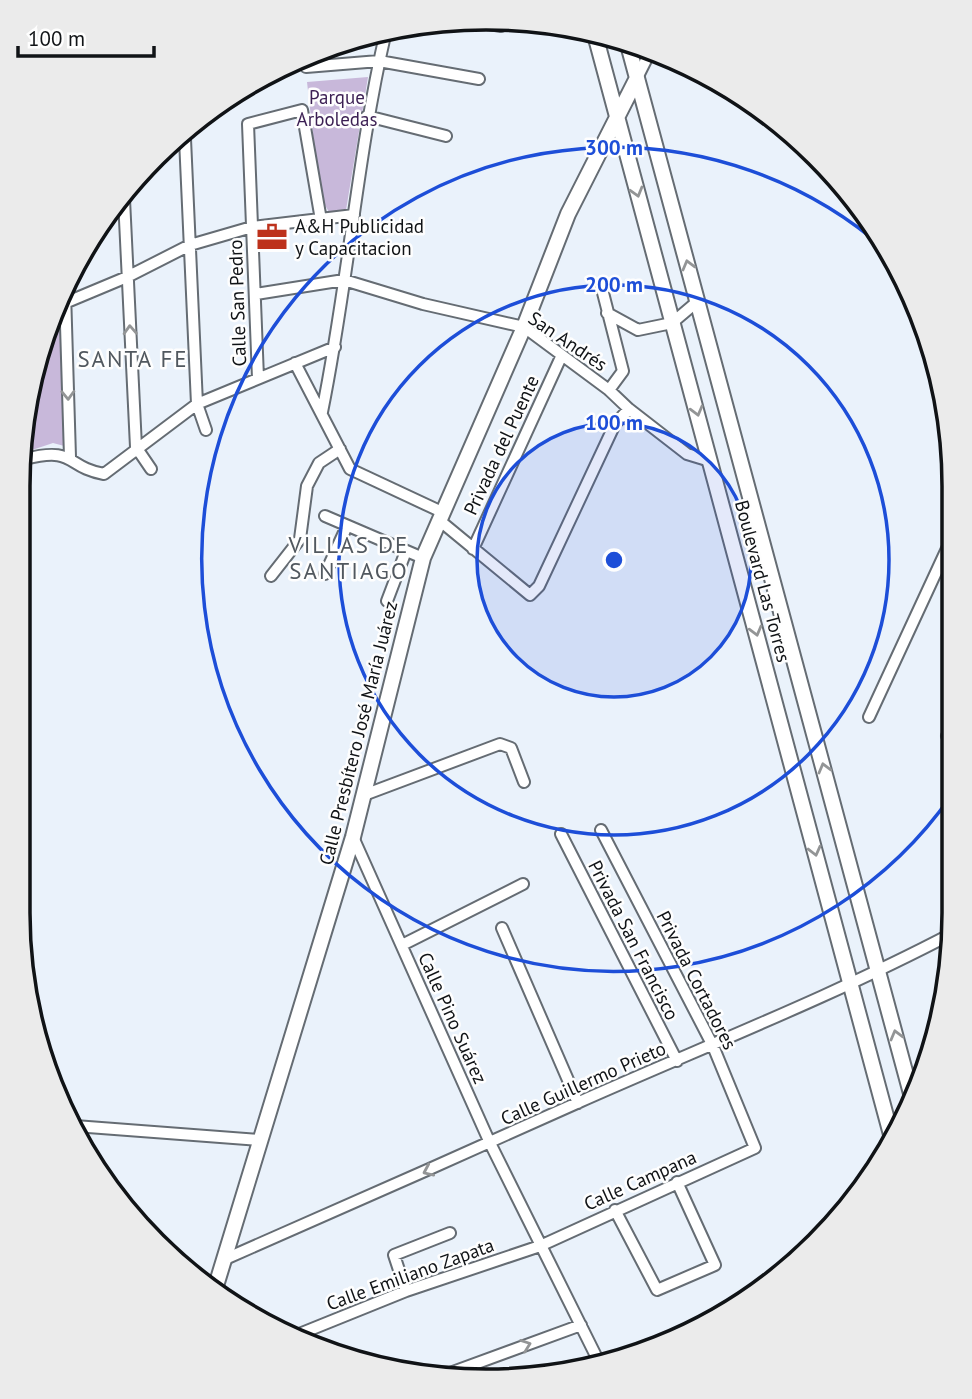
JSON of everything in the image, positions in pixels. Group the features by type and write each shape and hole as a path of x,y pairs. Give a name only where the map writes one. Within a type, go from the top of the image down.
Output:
{"street":[{"path":"322,412 335,347 367,116 383,42"},
{"name":"Boulevard Las Torres","path":"597,44 616,117 677,319 710,461 889,1127"},
{"name":"Boulevard Las Torres","path":"628,52 631,89 694,304 909,1085"},
{"name":"Calle Presbítero José María Juárez","path":"217,1281 353,837 422,558 524,327 568,214 646,59"},
{"path":"317,62 379,61 479,79"},
{"name":"Calle San Pedro","path":"258,378 248,124 302,110 321,220"},
{"path":"367,116 446,136"},
{"path":"185,143 197,404 206,430"},
{"path":"124,208 136,447 151,469"},
{"path":"70,298 127,277 190,245 252,227 354,215"},
{"path":"256,294 344,280"},
{"name":"San Andrés","path":"344,280 424,304 524,327 609,390 629,410 687,454 710,461"},
{"path":"601,285 623,371 609,390"},
{"path":"607,313 638,330 677,319 694,304"},
{"path":"64,310 70,457"},
{"path":"31,457 51,452 70,457 94,472 104,474 113,470 136,447 197,404 335,347"},
{"name":"Privada del Puente","path":"473,548 561,357"},
{"path":"296,363 350,469 440,516 473,548 530,595 539,586 615,424 629,410"},
{"path":"271,576 300,539 307,486 319,463 340,449"},
{"path":"325,516 422,558"},
{"path":"326,574 347,526"},
{"path":"387,601 406,551"},
{"path":"869,717 942,562"},
{"path":"364,795 500,744 510,748 524,782"},
{"name":"Privada Cortadores","path":"601,830 713,1046 755,1148"},
{"name":"Privada San Francisco","path":"561,834 677,1061"},
{"name":"Calle Pino Suárez","path":"353,837 490,1143 596,1356"},
{"path":"402,945 523,884"},
{"path":"502,928 578,1103"},
{"name":"Calle Guillermo Prieto","path":"223,1260 879,972 941,939"},
{"path":"83,1127 259,1140"},
{"name":"Calle Campana","path":"540,1246 755,1148"},
{"path":"615,1210 657,1290 715,1265 677,1182"},
{"path":"406,1291 394,1255 450,1233"},
{"name":"Calle Emiliano Zapata","path":"305,1332 406,1291 540,1246"},
{"path":"463,1368 581,1325"}],"green space":[{"name":"Parque Arboledas","path":"368,77 346,210 329,212 320,197 307,82"},
{"path":"61,318 68,447 53,443 32,450 45,368"}],"place":[{"name":"A&H Publicidad y Capacitacion","path":"272,237"}],"district":[{"name":"SANTA FE","path":"133,358"},
{"name":"VILLAS DE SANTIAGO","path":"349,557"}]}
